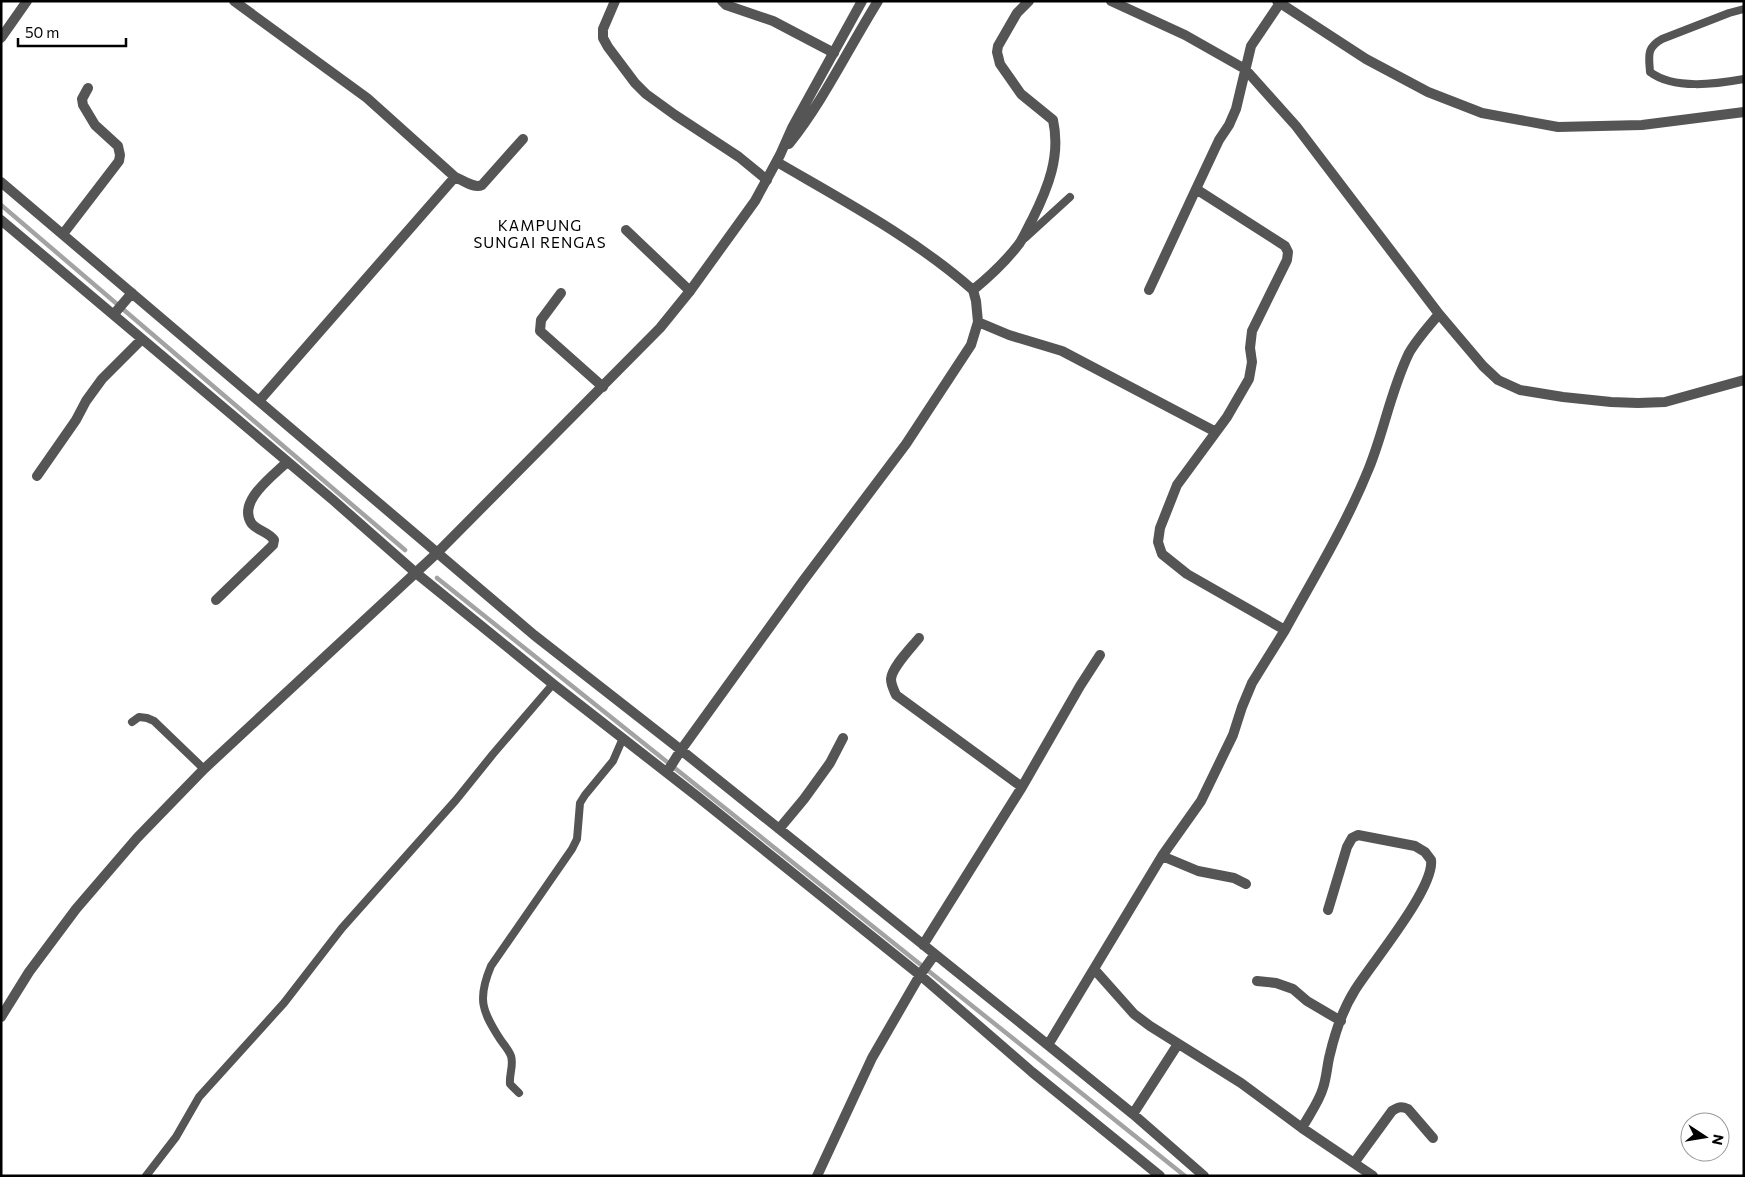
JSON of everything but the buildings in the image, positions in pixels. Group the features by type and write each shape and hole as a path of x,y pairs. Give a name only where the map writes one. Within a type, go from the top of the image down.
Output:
{"street":[{"path":"1,38 27,1"},
{"path":"234,1 368,98 455,177 474,186 482,185 523,139"},
{"path":"616,1 603,29 603,38 635,83 646,94 739,157 767,180"},
{"path":"722,1 726,5 773,21 834,53"},
{"path":"779,159 792,128 862,1"},
{"path":"1,1017 29,972 76,908 137,838 204,769 437,553 660,328 690,291 750,208 779,159 800,130 843,62 878,1"},
{"path":"973,290 988,278 1020,243 1039,205 1054,165 1053,158 1056,150 1053,120 1021,94 1000,64 997,52 998,46 1017,13 1029,1"},
{"path":"1111,1 1185,35 1245,69 1296,126 1439,314 1483,366 1498,380 1520,390 1611,402 1665,402 1744,380"},
{"path":"1149,290 1196,189 1233,117 1251,46 1278,2 1366,59 1428,92 1482,113 1558,127 1642,125 1744,112"},
{"path":"63,234 119,161 118,146 95,125 83,105 82,99 88,88"},
{"path":"668,770 803,581 906,444 971,345 978,322 973,290 952,272 876,219 779,159"},
{"path":"259,401 455,177"},
{"path":"1,182 131,295 259,401 534,635 679,754 779,829 923,945 933,958 1048,1045 1133,1114 1204,1176"},
{"path":"1196,189 1286,246 1288,252 1287,260 1252,331 1250,348 1252,362 1249,379 1216,432 1177,485 1160,528 1158,542 1162,554 1187,574 1285,630"},
{"path":"1,220 115,313 142,339 416,572 554,684 623,738 668,770 922,972 1032,1072 1160,1176"},
{"path":"626,230 690,291"},
{"path":"561,293 541,320 540,331 603,387"},
{"path":"115,313 131,295"},
{"path":"1048,1045 1162,856 1201,802 1233,735 1252,683 1321,567 1353,503 1369,466 1395,386 1409,353 1439,314"},
{"path":"978,322 1009,335 1062,351 1216,432"},
{"path":"37,476 102,379 142,339"},
{"path":"216,600 273,545 274,540 271,536 253,525 248,517 248,506 252,496 287,462"},
{"path":"919,638 894,670 891,678 896,695 1022,787"},
{"path":"923,945 1022,787 1100,655"},
{"path":"779,829 830,763 843,738"},
{"path":"1302,1128 1323,1090 1330,1055 1354,990 1390,942 1415,900 1429,875 1430,860 1425,852 1415,846 1358,835 1352,838 1347,847 1328,910"},
{"path":"1162,856 1198,871 1234,878 1246,884"},
{"path":"817,1176 872,1058 922,972 933,958"},
{"path":"1094,969 1134,1014 1241,1083 1302,1128 1373,1176"},
{"path":"1257,981 1276,982 1293,989 1307,1001 1341,1021"},
{"path":"1133,1114 1178,1044"},
{"path":"1354,1163 1397,1108 1403,1107 1408,1110 1433,1138"}],"lane":[{"path":"1744,9 1729,13 1653,44 1648,52 1650,72 1658,78 1672,82 1702,84 1744,79"},
{"path":"1020,243 1070,196"},
{"path":"146,1176 176,1137 199,1097 284,1003 342,928 456,800 554,684"},
{"path":"132,722 139,717 147,718 154,722 204,769"},
{"path":"519,1093 510,1084 511,1056 484,1012 482,1002 486,976 572,849 577,839 580,803 613,761 623,738"}],"waterway":[{"path":"1,205 405,550"},
{"path":"437,578 1185,1176"}],"district":[{"name":"KAMPUNG SUNGAI RENGAS","path":"540,234"}]}
